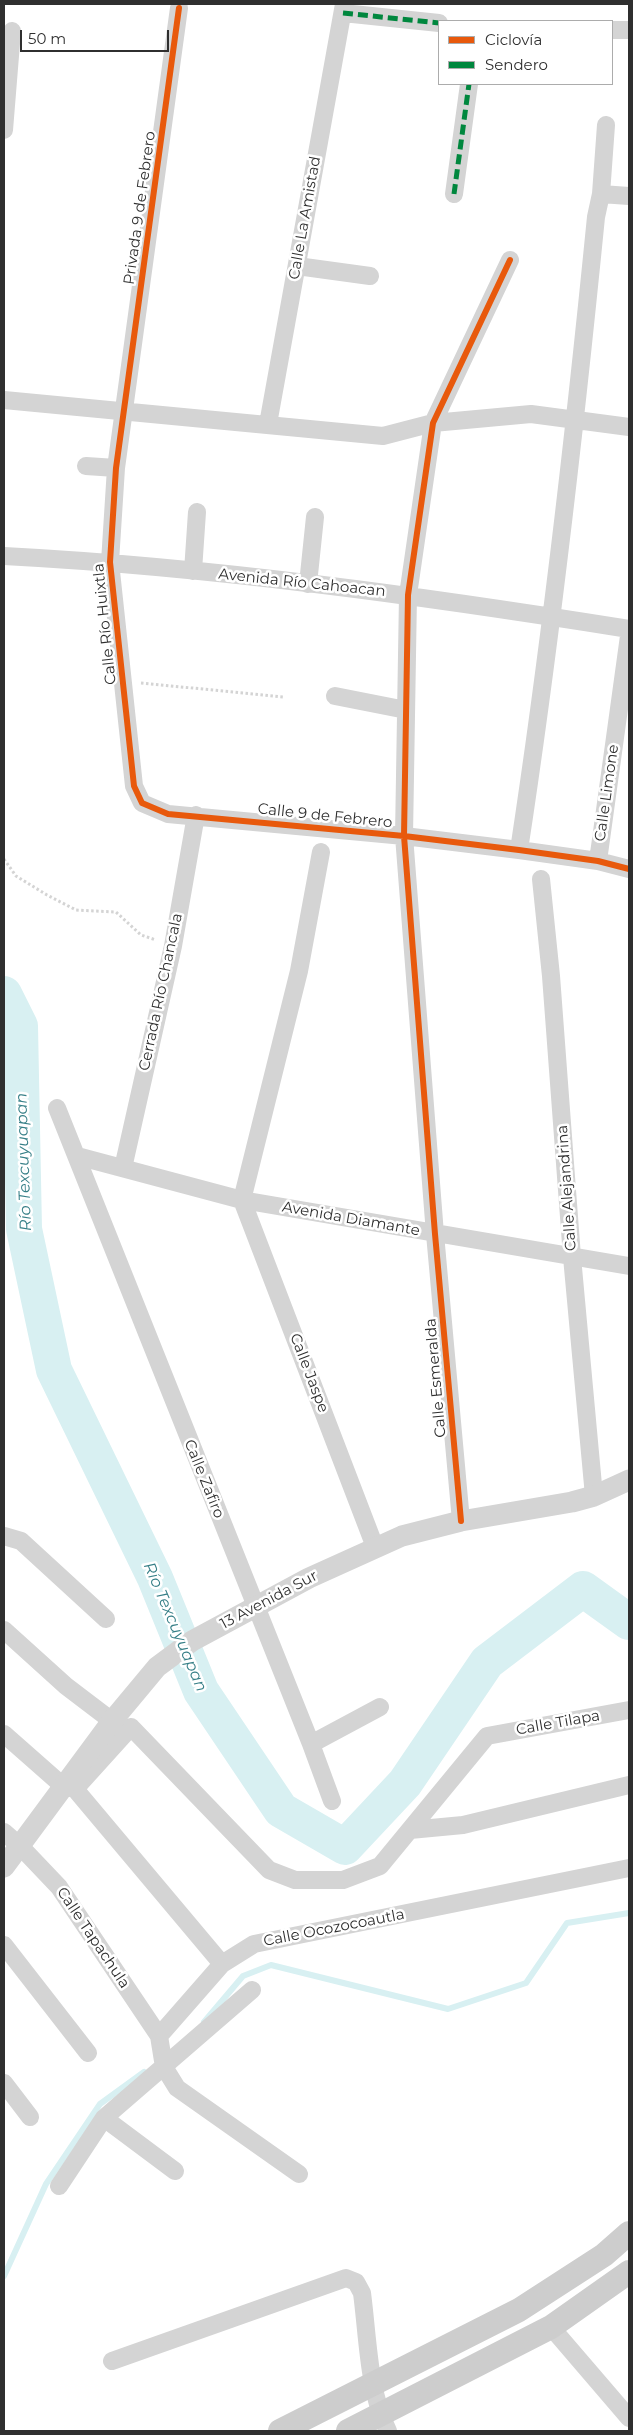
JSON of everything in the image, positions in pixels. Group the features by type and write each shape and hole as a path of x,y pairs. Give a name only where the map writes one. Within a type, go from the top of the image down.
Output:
{"main road":[{"path":"280,2431 519,2310 604,2255 629,2233"},
{"path":"348,2431 384,2423 551,2327 629,2272"}],"street":[{"name":"Privada 9 de Febrero","path":"125,411 179,8"},
{"path":"343,8 438,23"},
{"name":"Calle La Amistad","path":"268,424 343,8"},
{"path":"613,30 629,30"},
{"path":"4,130 12,31"},
{"path":"454,194 469,85"},
{"path":"519,850 576,419 596,217 601,194 606,125"},
{"path":"601,194 629,196"},
{"name":"Calle Esmeralda","path":"461,1521 435,1234 404,836 408,595 433,423 510,260"},
{"path":"297,266 370,276"},
{"path":"4,400 383,436 433,423 531,414 629,427"},
{"name":"Calle Río Huixtla","path":"125,411 116,468 110,562 134,786 142,803"},
{"path":"86,466 116,468"},
{"path":"193,571 196,512"},
{"path":"308,584 315,517"},
{"name":"Avenida Río Cahoacan","path":"4,556 110,562 408,595 629,629"},
{"name":"Calle Limone","path":"598,861 629,636"},
{"path":"335,696 406,710"},
{"name":"Calle 9 de Febrero","path":"142,803 168,814 196,815 404,836 598,861 629,869"},
{"name":"Cerrada Río Chancala","path":"123,1168 173,946 196,815"},
{"path":"242,1200 300,971 321,852"},
{"name":"Calle Alejandrina","path":"541,879 551,976 572,1257 594,1496"},
{"name":"Calle Zafiro","path":"57,1108 255,1606 312,1744 332,1802"},
{"name":"Avenida Diamante","path":"77,1156 242,1200 629,1266"},
{"name":"Calle Jaspe","path":"242,1200 375,1547"},
{"name":"13 Avenida Sur","path":"4,1867 121,1724 157,1667 192,1641 309,1578 402,1536 461,1521 572,1502 594,1496 629,1480"},
{"path":"4,1536 21,1541 106,1620"},
{"path":"4,1630 66,1686 121,1724 269,1870 295,1880 343,1880 380,1866 410,1830 463,1824 629,1785"},
{"path":"312,1744 380,1707"},
{"name":"Calle Tilapa","path":"410,1830 487,1736 629,1710"},
{"path":"4,1734 69,1788 222,1964"},
{"name":"Calle Tapachula","path":"4,1832 59,1887 159,2036"},
{"name":"Calle Ocozocoautla","path":"159,2036 222,1964 254,1944 629,1868"},
{"path":"4,1946 88,2053"},
{"path":"59,2186 104,2118 252,1990"},
{"path":"159,2036 164,2067 177,2088 299,2174"},
{"path":"4,2083 30,2117"},
{"path":"104,2118 175,2171"},
{"path":"112,2361 346,2278 356,2282 362,2293 374,2384 384,2423"},
{"path":"551,2327 629,2418"}],"path":[{"path":"123,682 284,697"},
{"path":"4,859 16,876 76,910 116,912 141,935 173,946"}],"waterway":[{"name":"Río Texcuyuapan","path":"4,994 20,1026 24,1229 54,1370 155,1578 201,1691 281,1810 345,1847 405,1783 487,1662 583,1589 629,1622"},
{"path":"204,2022 243,1976 271,1965 448,2009 526,1983 567,1923 629,1913"},
{"path":"4,2276 46,2184 100,2104 144,2072"}],"marked path":[{"path":"343,13 438,23"},
{"path":"454,194 469,85"}],"cycle path":[{"path":"179,8 116,468 110,562 134,786 142,803 168,814 404,836 598,861 629,869"},
{"path":"461,1521 435,1234 404,836 408,595 433,423 510,260"}]}
